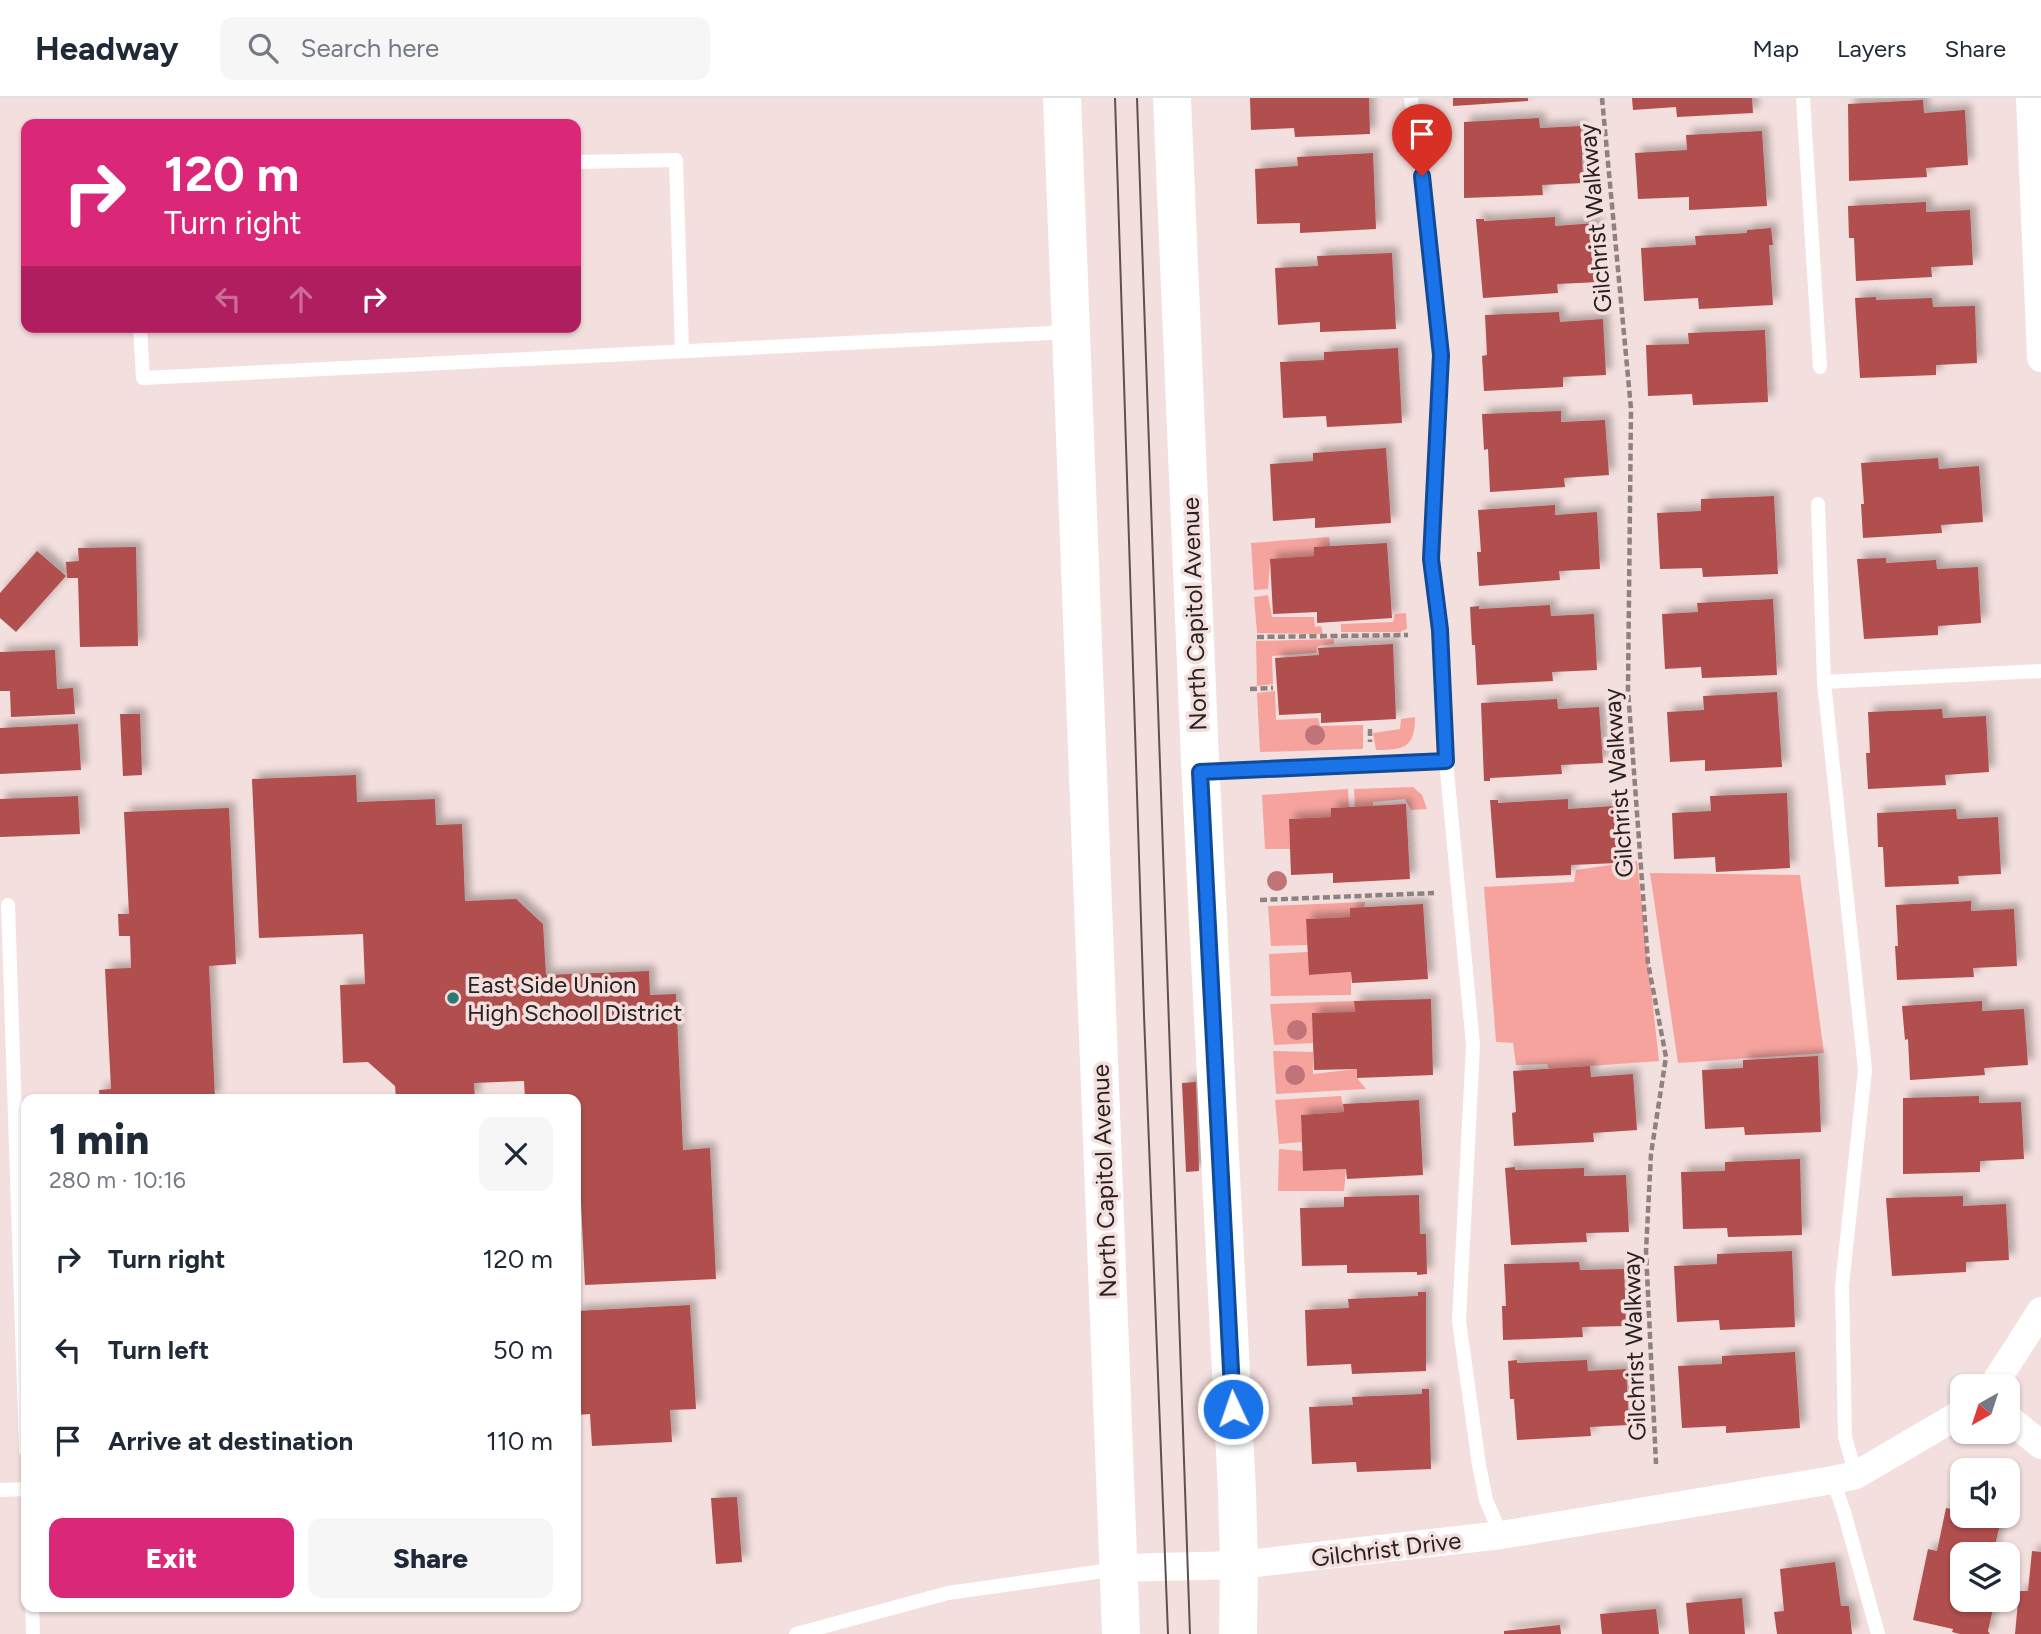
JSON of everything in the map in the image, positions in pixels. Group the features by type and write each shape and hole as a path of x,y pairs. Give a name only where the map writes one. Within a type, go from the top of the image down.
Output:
{"main road":[{"name":"North Capitol Avenue","path":"1062,98 1121,1634"},
{"name":"North Capitol Avenue","path":"1172,98 1200,772 1239,1565 1238,1634"}],"street":[{"path":"2031,98 2041,358"},
{"path":"2001,1374 2041,1311"},
{"name":"Gilchrist Drive","path":"1119,1568 1239,1565 1501,1535 1844,1478 1950,1420"},
{"path":"2020,1428 2041,1445"}],"lane":[{"path":"1411,98 1429,227 1441,355 1431,559 1440,630 1446,761 1473,1045 1459,1321 1481,1477 1486,1500 1501,1535"},
{"path":"1803,98 1820,367"},
{"path":"581,162 676,160 682,352"},
{"path":"140,333 143,378 1071,332"},
{"path":"1818,504 1824,682 1865,1070 1842,1286 1844,1512 1878,1634"},
{"path":"1824,682 2041,671"},
{"path":"1200,772 1446,761"},
{"path":"8,905 21,1299"},
{"path":"0,1490 21,1489"},
{"name":"Gilchrist Drive","path":"796,1634 948,1593 1119,1568"},
{"path":"32,1612 33,1634"}],"path":[{"name":"Gilchrist Walkway","path":"1602,98 1631,409 1628,690 1648,963 1666,1057 1651,1154 1646,1251 1656,1464"},
{"path":"1257,636 1408,635"},
{"path":"1250,689 1273,688"},
{"path":"1260,900 1460,892"}],"shaded area":[{"path":"1329,537 1330,546 1314,556 1270,562 1268,589 1254,590 1251,543"},
{"path":"1268,595 1272,617 1314,617 1315,627 1321,626 1323,634 1257,633 1254,597"},
{"path":"1406,613 1407,629 1400,632 1341,632 1341,624 1393,622 1395,614"},
{"path":"1334,639 1334,644 1318,646 1316,653 1272,656 1273,684 1257,686 1256,641"},
{"path":"1275,691 1276,720 1318,718 1320,726 1363,725 1363,749 1260,752 1257,693"},
{"path":"1415,717 1413,735 1406,745 1401,748 1376,750 1373,733 1400,729 1401,719"},
{"path":"1413,787 1422,795 1427,809 1411,810 1405,799 1355,807 1354,789"},
{"path":"1348,789 1349,807 1331,808 1331,817 1289,819 1290,849 1265,849 1262,795"},
{"path":"1637,861 1659,1061 1549,1069 1547,1064 1516,1065 1513,1043 1496,1042 1484,887 1574,882 1576,870"},
{"path":"1650,873 1800,875 1824,1053 1678,1063"},
{"path":"1365,902 1364,908 1350,909 1350,917 1306,919 1308,945 1271,946 1268,906"},
{"path":"1308,952 1310,975 1351,972 1351,995 1271,996 1269,954"},
{"path":"1354,1001 1355,1012 1313,1043 1274,1045 1270,1004"},
{"path":"1273,1051 1313,1052 1313,1074 1357,1069 1357,1078 1366,1089 1276,1094"},
{"path":"1341,1096 1344,1112 1301,1115 1302,1142 1279,1144 1275,1100"},
{"path":"1279,1149 1302,1151 1304,1171 1346,1169 1344,1191 1278,1191"}],"building":[{"path":"1250,98 1369,98 1370,134 1295,137 1294,128 1251,130"},
{"path":"1453,98 1528,98 1528,101 1453,106"},
{"path":"1632,98 1752,98 1753,113 1677,117 1676,107 1633,110"},
{"path":"1923,100 1924,113 1965,110 1968,165 1926,168 1927,177 1849,181 1848,104"},
{"path":"1539,118 1540,128 1581,126 1583,183 1542,185 1543,195 1464,198 1464,122"},
{"path":"1762,131 1767,206 1689,210 1689,197 1638,199 1635,153 1687,150 1686,135"},
{"path":"1373,153 1376,229 1300,233 1300,223 1257,224 1255,169 1298,166 1297,157"},
{"path":"1926,202 1926,212 1970,210 1973,265 1931,267 1932,277 1856,281 1854,238 1849,238 1848,206"},
{"path":"1555,217 1555,226 1596,223 1600,282 1557,284 1558,293 1483,298 1476,219 1484,221"},
{"path":"1771,228 1773,245 1769,245 1773,305 1699,309 1698,298 1644,301 1641,248 1696,245 1695,236 1747,233 1747,230"},
{"path":"1392,253 1396,329 1320,332 1320,322 1278,325 1275,268 1318,266 1317,256"},
{"path":"1876,297 1876,300 1932,298 1933,307 1975,306 1977,363 1936,365 1936,375 1860,378 1855,298"},
{"path":"1559,312 1560,322 1603,319 1606,375 1563,377 1563,387 1484,391 1482,356 1487,355 1485,315"},
{"path":"1765,330 1768,402 1693,405 1692,394 1648,396 1646,345 1689,344 1688,333"},
{"path":"1398,348 1402,423 1327,427 1326,416 1283,418 1280,362 1324,360 1324,352"},
{"path":"1561,411 1561,422 1605,420 1609,475 1564,478 1565,487 1490,492 1488,449 1484,450 1482,414"},
{"path":"1386,448 1391,523 1315,528 1315,518 1273,521 1270,464 1313,461 1313,453"},
{"path":"1938,458 1939,469 1979,466 1983,522 1941,525 1942,533 1863,538 1861,463"},
{"path":"1774,496 1778,574 1703,577 1702,568 1660,569 1657,513 1701,511 1701,499"},
{"path":"1555,505 1555,515 1597,512 1600,569 1559,571 1560,580 1479,586 1477,552 1481,552 1478,510"},
{"path":"1387,543 1392,618 1317,623 1317,612 1273,614 1270,559 1314,556 1314,547"},
{"path":"136,547 138,646 80,647 78,578 67,578 66,562 79,561 78,548"},
{"path":"37,551 66,576 16,632 0,618 0,593"},
{"path":"1886,558 1886,563 1936,560 1937,569 1978,567 1981,623 1938,626 1938,635 1864,639 1857,559"},
{"path":"1773,599 1777,675 1702,678 1701,667 1665,669 1662,614 1698,612 1697,603"},
{"path":"1550,605 1551,616 1594,614 1597,670 1552,672 1553,681 1477,685 1470,607 1479,606 1479,609"},
{"path":"1393,644 1396,719 1321,723 1321,713 1279,715 1275,658 1319,655 1318,648"},
{"path":"55,650 57,689 73,688 75,714 11,717 10,691 0,691 0,652"},
{"path":"1777,692 1782,767 1705,771 1705,760 1670,762 1667,712 1704,710 1703,696"},
{"path":"1557,699 1558,709 1599,707 1603,763 1561,765 1562,774 1490,778 1490,781 1484,781 1481,703"},
{"path":"1942,709 1943,718 1986,716 1989,772 1945,775 1946,785 1868,789 1868,712"},
{"path":"120,714 140,714 142,775 123,776"},
{"path":"78,724 81,770 0,774 0,728"},
{"path":"356,775 357,802 435,799 436,825 462,824 465,901 516,899 543,924 546,975 649,971 650,995 676,994 683,1150 710,1148 716,1279 585,1285 581,1203 581,1094 525,1094 524,1081 474,1083 475,1094 396,1094 395,1086 368,1062 343,1063 340,985 365,984 363,934 259,938 252,779"},
{"path":"1787,793 1790,868 1716,872 1715,857 1674,859 1672,813 1711,811 1710,796"},
{"path":"78,796 80,834 0,837 0,799"},
{"path":"1568,799 1568,809 1614,806 1617,863 1571,865 1571,875 1496,878 1490,800 1498,800 1498,803"},
{"path":"1406,804 1410,879 1333,883 1333,873 1291,875 1289,819 1331,817 1331,808"},
{"path":"229,808 236,964 209,966 215,1094 99,1094 99,1090 111,1089 105,969 131,968 130,936 119,936 118,914 129,914 124,812"},
{"path":"1956,809 1957,819 1998,817 2001,874 1958,876 1959,884 1885,887 1883,847 1878,847 1877,813"},
{"path":"1971,901 1971,911 2014,909 2017,966 1973,968 1974,977 1897,980 1896,905"},
{"path":"1423,904 1428,979 1352,983 1351,972 1309,975 1306,919 1350,917 1350,908"},
{"path":"1431,999 1433,1075 1357,1078 1357,1069 1314,1070 1312,1013 1355,1012 1354,1001"},
{"path":"1982,1001 1982,1011 2024,1009 2028,1065 1984,1068 1985,1075 1910,1080 1908,1039 1905,1040 1902,1006"},
{"path":"1818,1056 1821,1132 1745,1135 1744,1127 1705,1129 1702,1070 1743,1068 1743,1060"},
{"path":"1590,1066 1591,1077 1633,1074 1637,1130 1593,1133 1594,1142 1514,1146 1512,1113 1516,1112 1513,1071"},
{"path":"1196,1082 1199,1171 1186,1172 1182,1083"},
{"path":"1979,1096 1979,1103 2021,1102 2024,1159 1980,1161 1980,1172 1903,1174 1903,1098"},
{"path":"1419,1100 1423,1175 1347,1179 1346,1169 1303,1171 1301,1115 1344,1112 1343,1104"},
{"path":"1800,1159 1802,1235 1728,1237 1727,1228 1683,1229 1681,1172 1725,1171 1725,1162"},
{"path":"1515,1167 1515,1170 1584,1168 1584,1176 1626,1175 1629,1232 1586,1233 1587,1242 1511,1245 1505,1168"},
{"path":"1419,1195 1420,1234 1426,1234 1427,1274 1347,1273 1347,1265 1302,1266 1300,1208 1344,1207 1344,1197"},
{"path":"1963,1196 1963,1206 2006,1204 2009,1260 1966,1262 1966,1272 1892,1276 1886,1198"},
{"path":"1792,1251 1795,1327 1720,1330 1719,1320 1677,1322 1674,1266 1717,1264 1717,1254"},
{"path":"1579,1262 1580,1270 1624,1269 1626,1326 1582,1327 1583,1337 1503,1340 1502,1306 1506,1306 1504,1264"},
{"path":"1418,1292 1426,1292 1426,1371 1352,1374 1351,1364 1307,1366 1305,1310 1349,1308 1348,1299 1418,1296"},
{"path":"690,1305 696,1409 670,1410 672,1442 592,1446 590,1414 581,1415 581,1311"},
{"path":"1795,1352 1800,1428 1726,1433 1726,1426 1682,1428 1678,1366 1722,1364 1722,1356"},
{"path":"1517,1360 1517,1363 1587,1360 1588,1371 1626,1369 1629,1425 1590,1427 1591,1436 1517,1440 1514,1399 1510,1399 1508,1361"},
{"path":"1422,1389 1429,1389 1431,1469 1357,1472 1356,1462 1312,1464 1309,1407 1353,1405 1352,1397 1422,1394"},
{"path":"737,1497 742,1562 716,1564 711,1498"},
{"path":"1946,1508 1950,1509 1950,1528 1999,1528 1996,1542 1950,1542 1950,1612 1992,1612 1988,1631 1990,1634 1960,1634 1952,1632 1953,1629 1913,1620 1928,1549 1937,1551"},
{"path":"2032,1551 2041,1552 2041,1634 2015,1634 2017,1612 2020,1612 2020,1591 2028,1591"},
{"path":"1835,1562 1841,1606 1849,1606 1852,1634 1777,1634 1774,1612 1784,1611 1780,1569"},
{"path":"1742,1598 1745,1634 1689,1634 1686,1603"},
{"path":"1656,1609 1659,1634 1602,1634 1600,1614"},
{"path":"1560,1625 1561,1634 1504,1634 1504,1631"}],"tram line":[{"path":"1115,98 1144,1015 1168,1634"},
{"path":"1137,98 1190,1634"}],"place":[{"name":"East Side Union High School District","path":"453,998"}],"route":[{"path":"1233,1409 1200,772 1446,761 1440,630 1431,559 1441,355 1422,176"}]}
